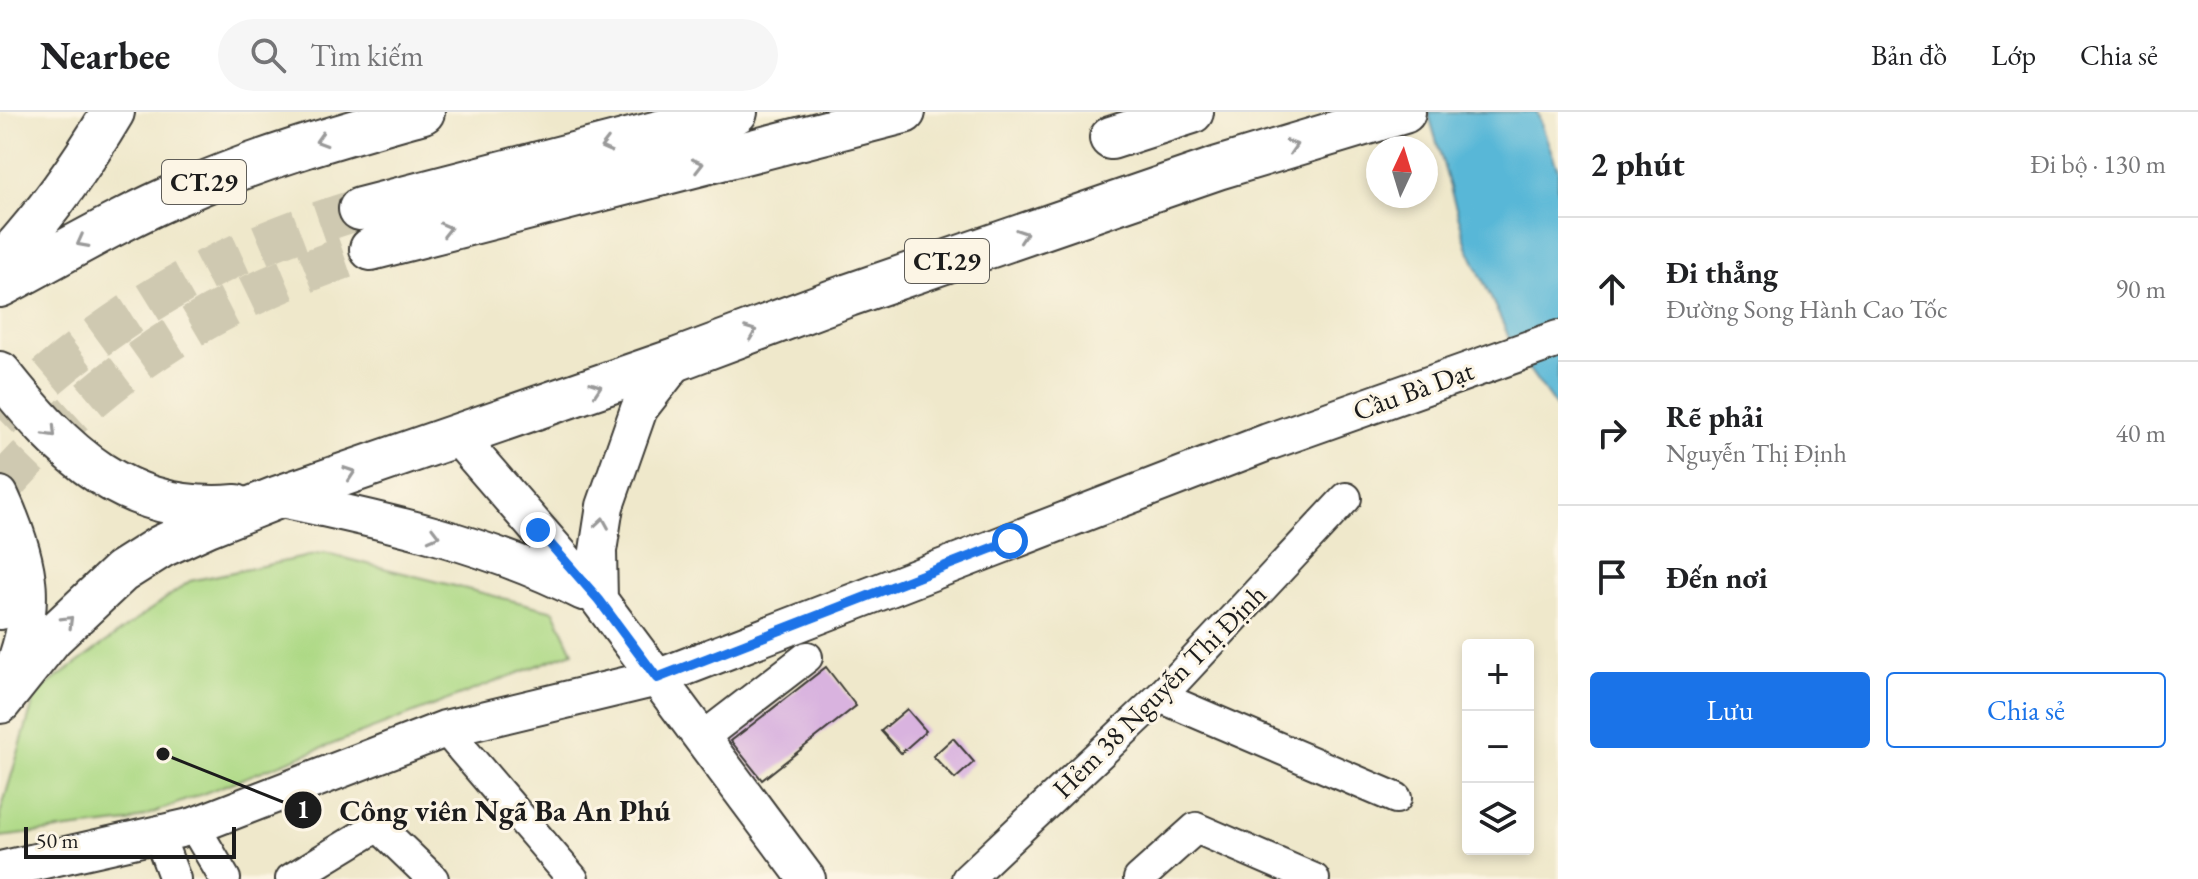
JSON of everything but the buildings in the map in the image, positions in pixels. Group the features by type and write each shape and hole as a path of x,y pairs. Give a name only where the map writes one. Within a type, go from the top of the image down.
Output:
{"highway":[{"path":"0,265 63,187 113,112"},
{"name":"CT.29","path":"0,286 134,214 202,183 281,153 423,112"},
{"path":"360,209 736,112"},
{"path":"371,249 904,112"},
{"path":"1111,138 1192,112"},
{"name":"CT.29","path":"0,373 44,426 93,471 137,494 189,507 247,505 276,498 457,436 849,295 1218,168 1404,112"},
{"path":"0,699 52,637 121,572 162,546 276,498"},
{"path":"0,542 4,577 0,608"}],"main road":[{"name":"Cầu Bà Dạt","path":"0,870 194,826 445,729 657,678 1268,442 1558,339"},
{"path":"599,600 598,551 605,506 639,409 678,359"},
{"path":"457,436 599,600 807,879"},
{"path":"0,495 22,548 29,590 25,638 0,699"},
{"path":"276,498 443,537 538,569 599,600"},
{"path":"68,879 147,837"}],"street":[{"name":"Hẻm 38 Nguyễn Thị Định","path":"967,879 1160,697 1346,498"},
{"path":"702,738 807,657"},
{"path":"1160,697 1396,798"},
{"path":"445,729 573,879"},
{"path":"194,826 225,879"},
{"path":"291,879 378,826 433,879"},
{"path":"1139,879 1196,828 1314,879"},
{"path":"147,837 175,879"}],"green space":[{"path":"324,553 554,611 573,652 129,822 0,837 0,814 36,693 190,581"}],"water":[{"path":"1428,112 1537,112 1558,170 1558,410 1515,350 1467,246 1438,146 1438,136 1435,136"}],"tunnel":[{"path":"0,419 82,348 167,292 258,246 360,209"},
{"path":"0,488 82,406 168,342 214,314 263,290 371,249"}],"place":[{"name":"Công viên Ngã Ba An Phú","path":"163,754"}],"route":[{"path":"538,530 599,600 657,678 1010,541"}]}
